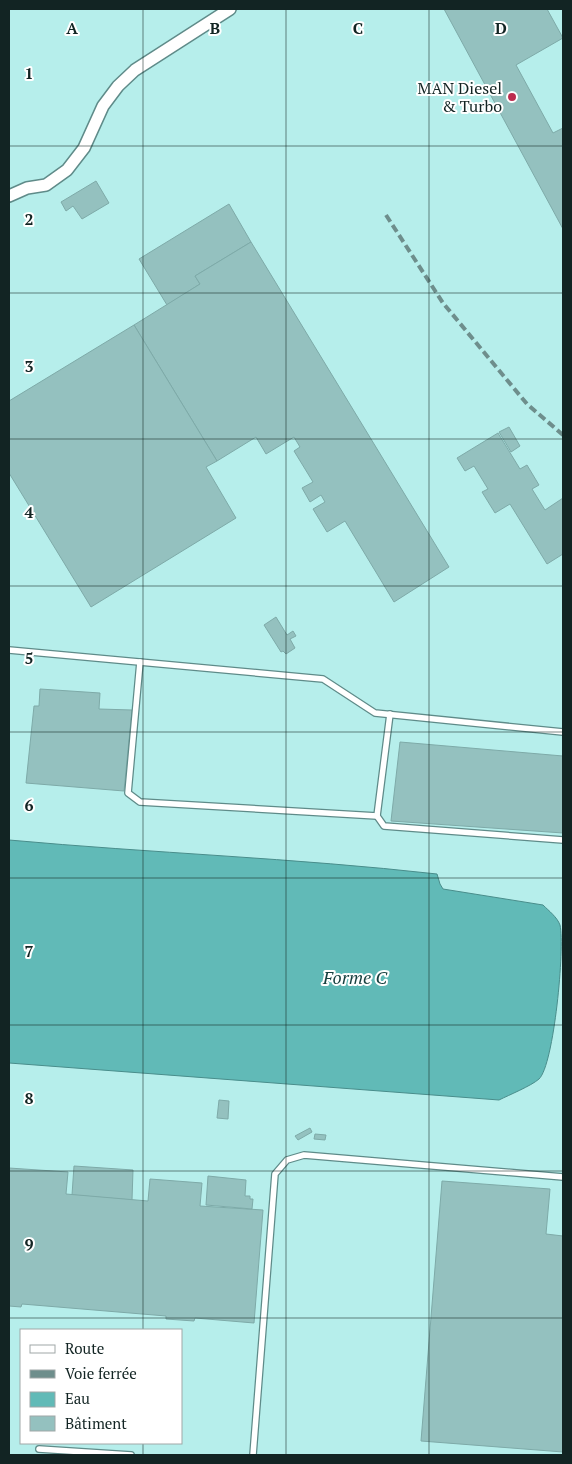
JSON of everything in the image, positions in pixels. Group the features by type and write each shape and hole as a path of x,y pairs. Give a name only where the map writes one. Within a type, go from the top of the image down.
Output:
{"street":[{"path":"9,196 27,188 46,185 67,170 84,148 103,106 118,86 135,70 230,9"}],"lane":[{"path":"9,650 323,679 375,713 563,732"},
{"path":"140,662 128,793 140,802 377,816"},
{"path":"390,714 377,816 384,826 563,840"},
{"path":"253,1455 275,1174 287,1160 304,1155 563,1176"},
{"path":"39,1449 131,1455"}],"shaded area":[{"path":"9,9 563,9 563,1455 9,1455"}],"water":[{"name":"Forme C","path":"9,840 384,868 437,874 443,889 543,905 559,922 561,937 560,980 554,1030 544,1069 539,1079 535,1082 499,1100 9,1063"}],"building":[{"name":"MAN Diesel & Turbo","path":"444,9 547,9 563,38 516,65 553,133 563,128 563,229"},
{"path":"96,181 109,203 82,219 73,206 66,211 61,202"},
{"path":"229,204 251,242 195,276 200,284 167,305 139,259"},
{"path":"251,242 449,567 394,602 345,521 327,532 313,509 325,502 321,495 310,502 302,488 313,482 294,451 300,447 294,437 266,454 256,437 217,461 134,325 200,284 195,276"},
{"path":"134,325 217,461 206,467 236,518 91,607 9,473 9,401"},
{"path":"509,427 520,446 511,452 499,432"},
{"path":"498,433 520,469 527,465 539,485 532,489 545,510 563,498 563,554 547,564 510,504 495,513 482,492 488,489 474,466 465,471 457,458"},
{"path":"276,617 287,635 293,631 296,636 290,639 295,648 286,654 283,651 281,652 264,625"},
{"path":"40,689 100,693 99,709 132,710 124,791 26,783 34,706 39,706"},
{"path":"400,742 563,756 563,833 391,821"},
{"path":"219,1100 229,1101 228,1119 217,1118"},
{"path":"310,1128 312,1132 298,1140 295,1136"},
{"path":"315,1134 326,1135 325,1140 314,1139"},
{"path":"74,1166 133,1170 132,1200 72,1195"},
{"path":"9,1168 68,1172 66,1194 148,1201 150,1179 202,1183 200,1206 263,1210 254,1323 195,1318 194,1321 166,1319 166,1316 22,1304 21,1307 9,1306"},
{"path":"208,1176 246,1180 245,1196 250,1196 250,1199 253,1199 252,1209 206,1205"},
{"path":"442,1181 550,1189 546,1234 563,1236 563,1452 421,1441"}],"railway":[{"path":"386,215 443,303 527,404 563,435"}],"place":[{"name":"MAN Diesel & Turbo","path":"512,97"}]}
